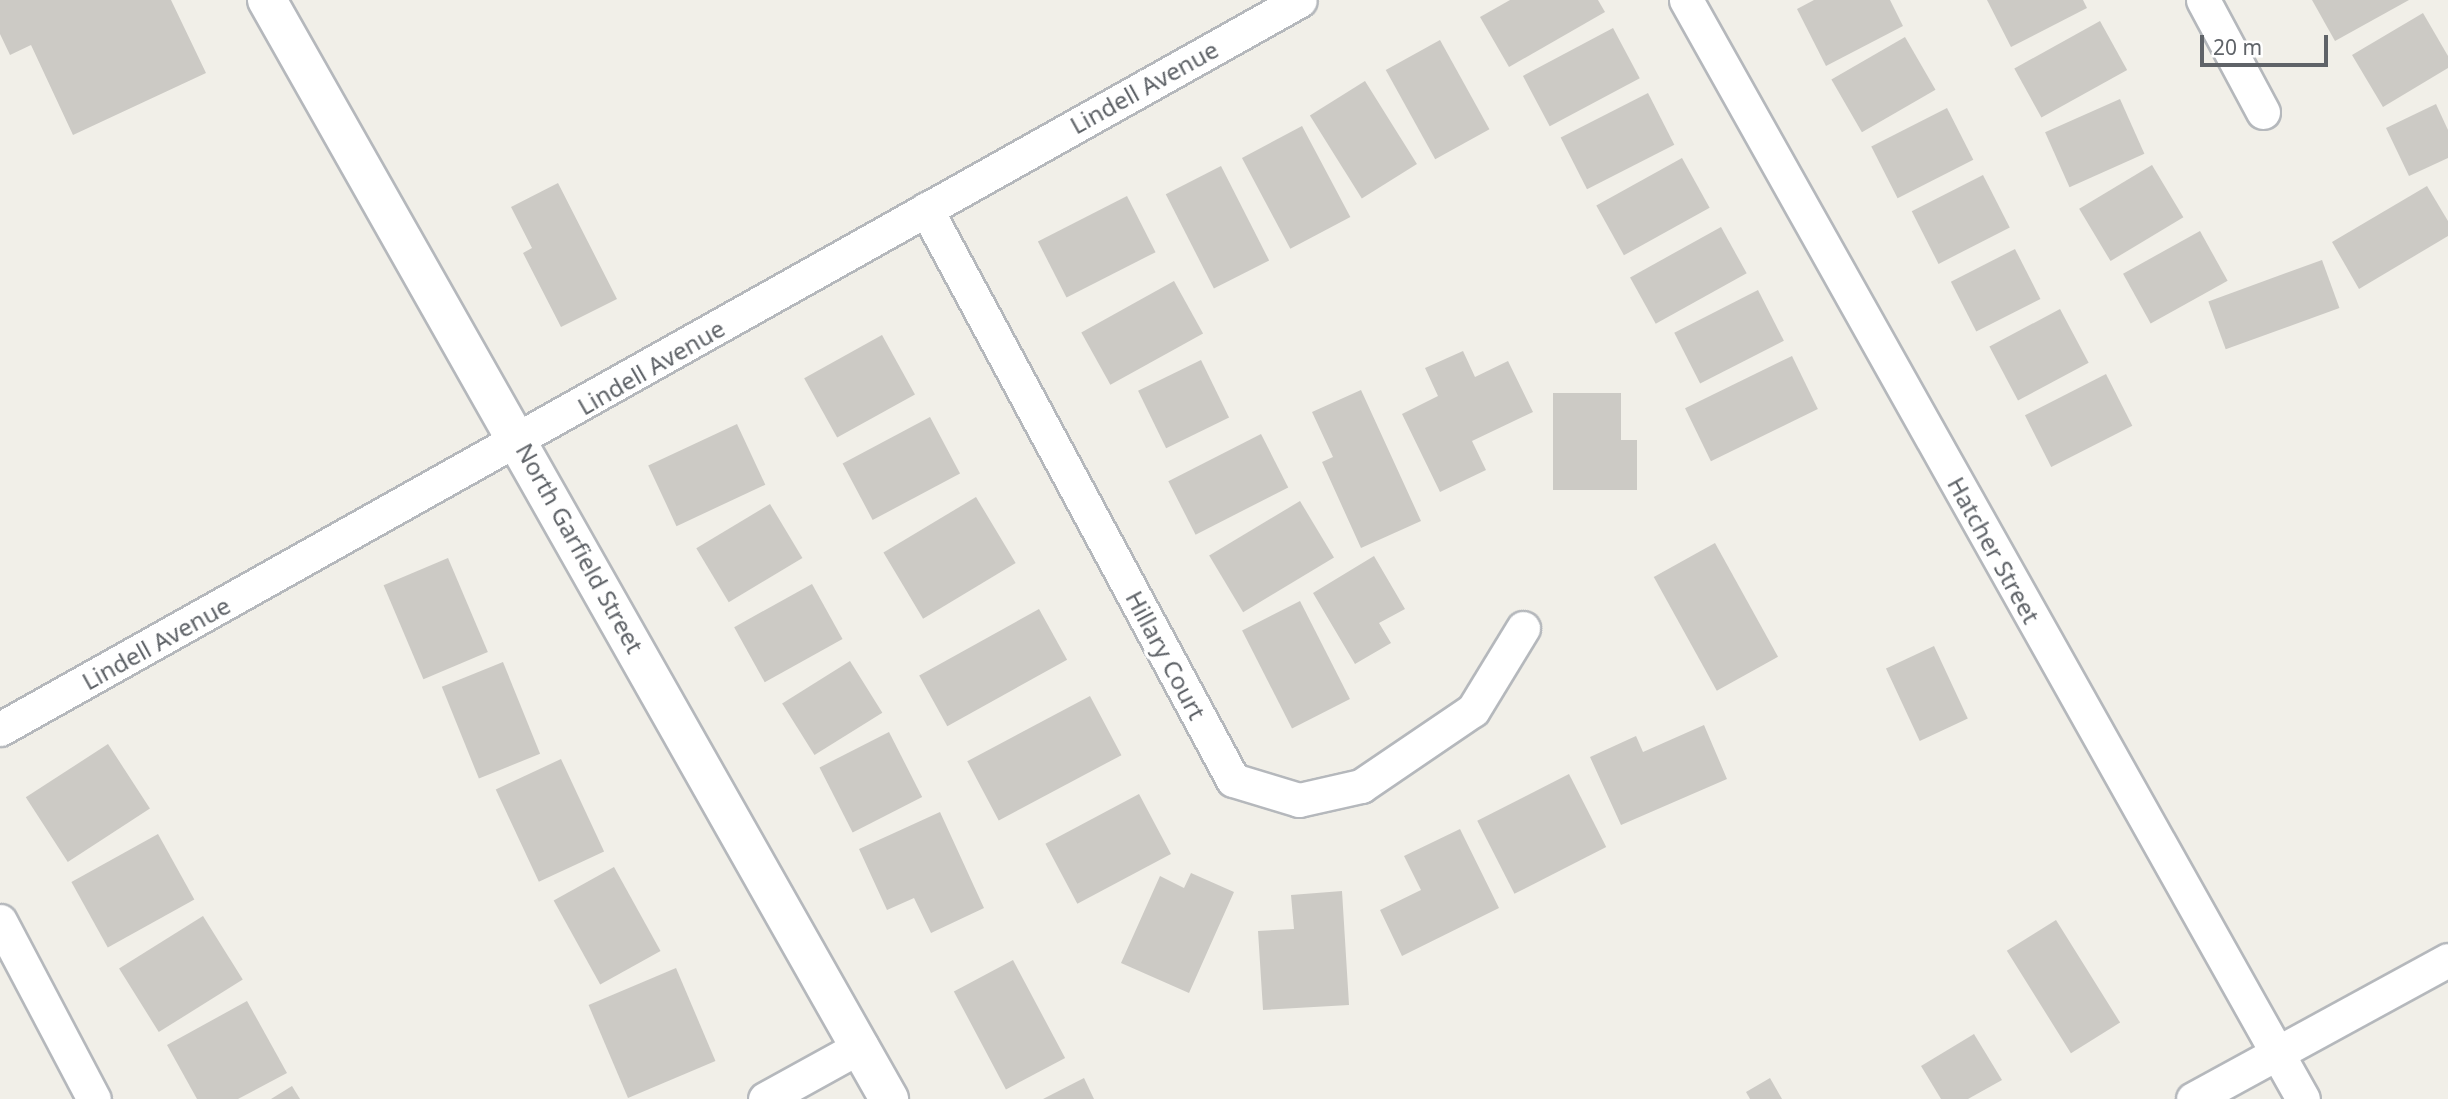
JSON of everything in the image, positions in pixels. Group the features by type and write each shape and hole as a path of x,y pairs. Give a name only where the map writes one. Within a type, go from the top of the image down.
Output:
{"street":[{"name":"North Garfield Street","path":"267,0 520,442 889,1099"},
{"name":"Lindell Avenue","path":"0,729 520,442 926,209 1300,0"},
{"name":"Hatcher Street","path":"1686,0 2303,1099"},
{"path":"2203,0 2263,112"},
{"name":"Hillary Court","path":"926,209 1233,780 1299,800 1360,786 1474,710 1523,628"},
{"path":"0,921 94,1099"},
{"path":"2193,1099 2448,960"},
{"path":"765,1099 861,1046"}],"building":[{"path":"0,0 171,0 206,73 73,135 31,45 10,55 0,34"},
{"path":"1510,0 1598,0 1605,12 1509,67 1480,17"},
{"path":"1814,0 1890,0 1903,26 1826,66 1797,9"},
{"path":"1987,0 2083,0 2087,8 2011,47"},
{"path":"2312,0 2409,0 2335,41"},
{"path":"2423,13 2448,56 2448,68 2383,107 2352,55"},
{"path":"2100,21 2127,70 2041,117 2014,69"},
{"path":"1613,28 1640,78 1550,126 1523,76"},
{"path":"1905,37 1936,90 1862,132 1831,80"},
{"path":"1440,40 1489,129 1435,159 1386,70"},
{"path":"1365,81 1417,164 1362,199 1310,115"},
{"path":"1648,93 1674,145 1587,189 1561,137"},
{"path":"2120,99 2144,154 2069,187 2045,132"},
{"path":"2436,104 2448,130 2448,158 2409,176 2386,128"},
{"path":"1947,108 1973,160 1898,198 1871,147"},
{"path":"1302,126 1350,217 1290,249 1242,158"},
{"path":"1682,158 1710,208 1624,255 1596,206"},
{"path":"2152,165 2183,217 2111,261 2079,209"},
{"path":"1221,166 1269,260 1214,289 1166,194"},
{"path":"1983,175 2010,228 1939,264 1912,211"},
{"path":"558,183 617,299 561,327 523,253 532,248 511,207"},
{"path":"2427,186 2448,221 2448,236 2359,289 2332,242"},
{"path":"1127,196 1156,252 1067,298 1038,241"},
{"path":"1721,227 1747,273 1656,324 1630,277"},
{"path":"2200,231 2228,281 2151,324 2123,274"},
{"path":"2015,249 2040,299 1976,332 1951,282"},
{"path":"2322,260 2339,308 2226,349 2208,301"},
{"path":"1174,281 1203,333 1110,385 1081,332"},
{"path":"1758,290 1784,341 1700,383 1674,333"},
{"path":"2060,309 2089,363 2018,400 1989,347"},
{"path":"882,335 915,394 837,438 804,378"},
{"path":"1463,351 1475,377 1508,361 1533,412 1472,441 1486,470 1440,492 1402,414 1438,396 1425,368"},
{"path":"1792,356 1818,409 1711,461 1685,408"},
{"path":"1201,360 1229,418 1166,448 1138,391"},
{"path":"2106,374 2132,426 2051,467 2025,415"},
{"path":"1361,390 1421,521 1361,548 1322,462 1333,457 1312,412"},
{"path":"1553,393 1621,393 1621,440 1637,440 1637,490 1553,490"},
{"path":"930,417 960,474 873,520 843,463"},
{"path":"737,424 765,485 676,526 648,465"},
{"path":"1261,434 1288,487 1196,535 1168,481"},
{"path":"976,497 1016,563 923,619 883,553"},
{"path":"1300,501 1334,558 1243,612 1209,556"},
{"path":"770,504 802,558 729,602 696,548"},
{"path":"1715,543 1778,657 1717,691 1654,577"},
{"path":"1374,556 1405,609 1379,623 1391,643 1355,664 1313,593"},
{"path":"448,558 488,652 423,679 384,585"},
{"path":"812,584 843,639 765,682 734,627"},
{"path":"1300,601 1350,699 1292,729 1242,631"},
{"path":"1039,609 1067,660 947,726 919,675"},
{"path":"1934,646 1968,719 1920,741 1886,668"},
{"path":"850,661 882,713 814,755 782,703"},
{"path":"503,662 540,754 479,779 442,687"},
{"path":"1090,696 1121,755 999,820 967,761"},
{"path":"1704,725 1727,779 1621,825 1590,757 1636,736 1643,752"},
{"path":"889,732 922,797 853,832 820,767"},
{"path":"108,744 150,809 68,862 26,797"},
{"path":"561,759 604,851 539,882 496,789"},
{"path":"1569,774 1606,847 1514,894 1477,821"},
{"path":"1139,794 1171,854 1077,904 1045,844"},
{"path":"940,812 984,908 931,933 914,898 887,910 859,849"},
{"path":"1460,829 1499,908 1402,956 1380,910 1421,890 1404,856"},
{"path":"158,834 194,900 108,948 71,882"},
{"path":"614,867 661,951 600,984 554,900"},
{"path":"1191,873 1234,892 1189,993 1121,963 1160,876 1184,888"},
{"path":"1342,891 1349,1005 1263,1010 1258,931 1294,929 1291,895"},
{"path":"203,916 243,980 159,1032 119,968"},
{"path":"2056,920 2120,1023 2071,1053 2007,951"},
{"path":"1013,960 1065,1058 1006,1089 954,991"},
{"path":"676,968 715,1061 628,1098 589,1005"},
{"path":"247,1001 287,1073 238,1099 197,1099 167,1045"},
{"path":"1974,1034 2002,1080 1968,1099 1941,1099 1921,1066"},
{"path":"1084,1078 1094,1099 1043,1099"},
{"path":"1770,1078 1782,1099 1750,1099 1746,1092"},
{"path":"292,1086 300,1099 271,1099"}]}
